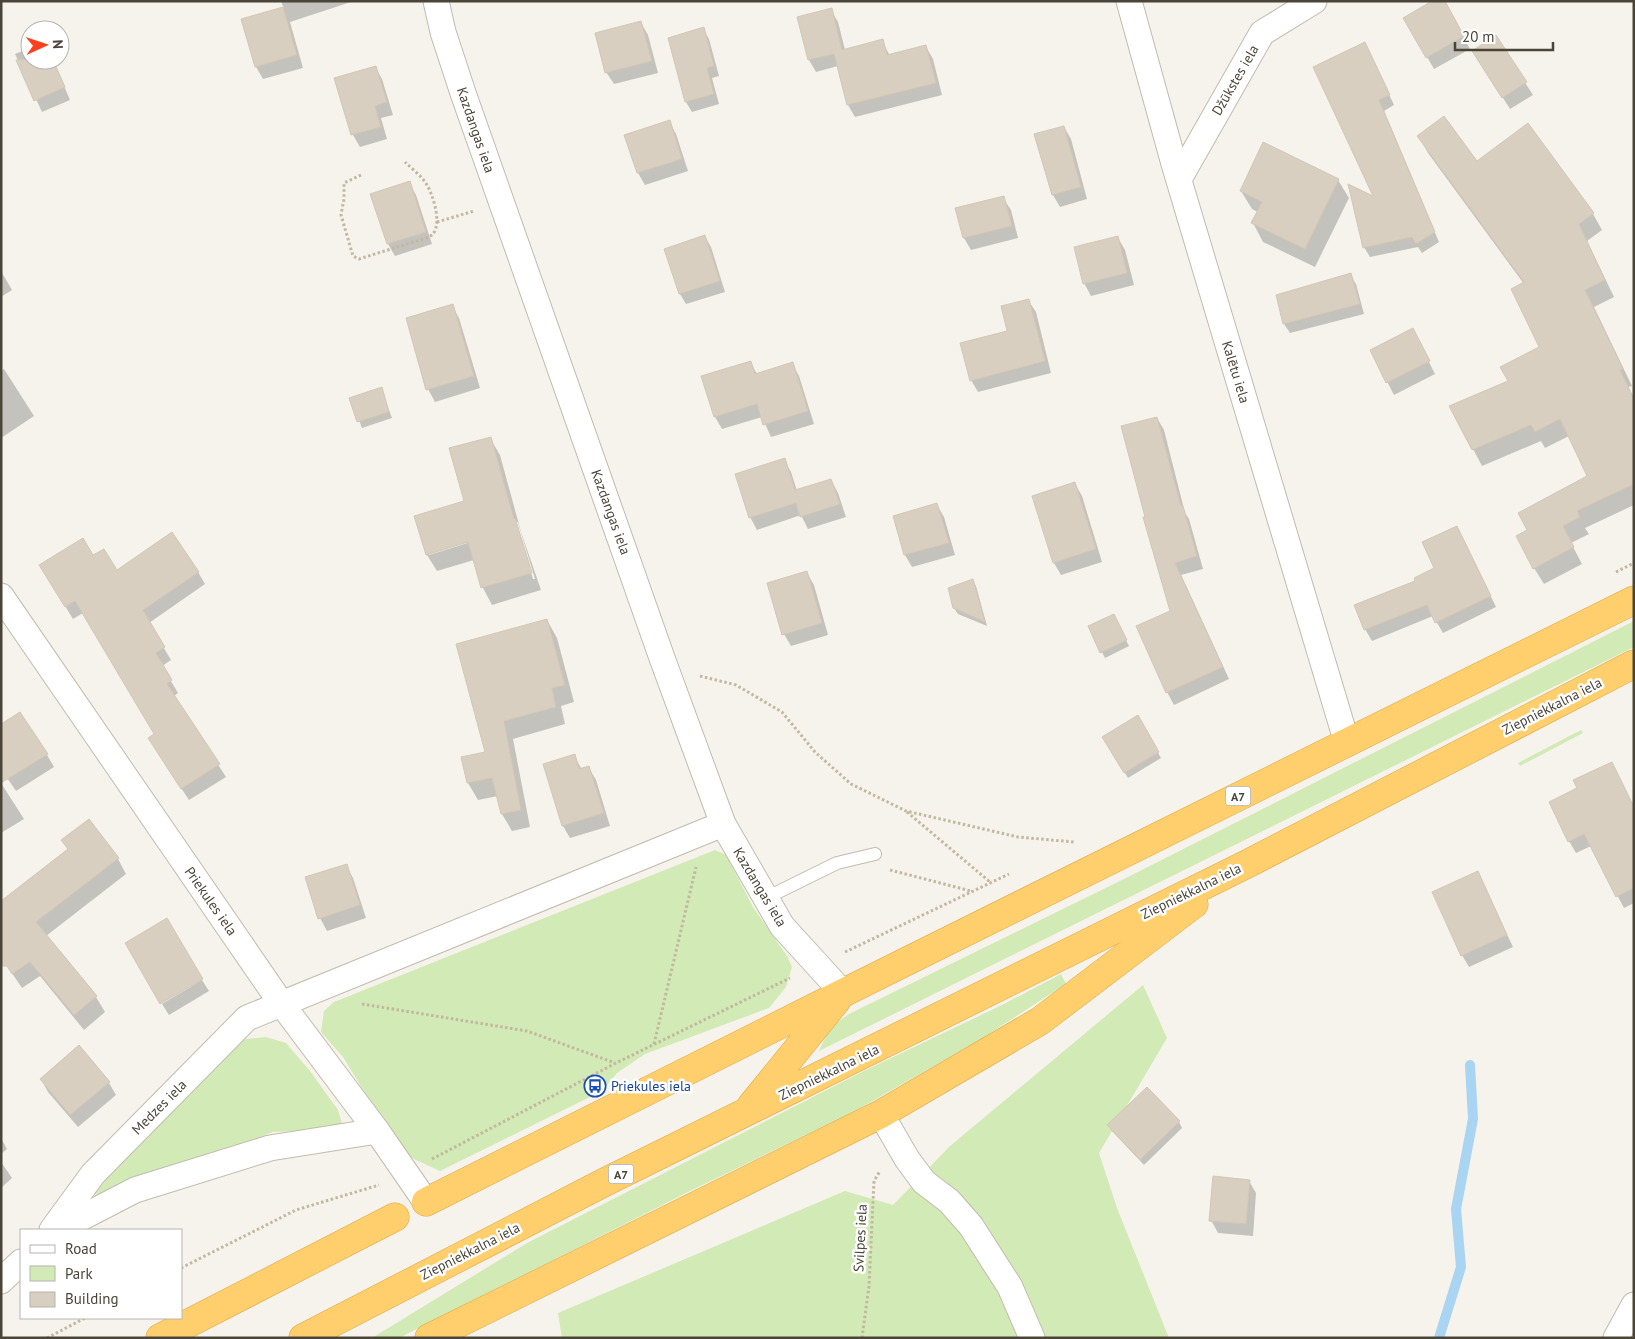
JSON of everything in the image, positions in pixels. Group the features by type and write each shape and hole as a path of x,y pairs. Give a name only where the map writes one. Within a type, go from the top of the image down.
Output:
{"highway":[{"name":"Ziepniekkalna iela","path":"426,1202 1634,600"},
{"name":"Ziepniekkalna iela","path":"303,1338 605,1182 1247,864 1634,664"},
{"path":"430,1338 881,1114 1040,1021 1247,864"},
{"name":"Ziepniekkalna iela","path":"746,1112 843,993"},
{"path":"160,1338 394,1217"}],"street":[{"name":"Kazdangas iela","path":"436,1 443,32 665,666 714,828 766,898 782,926 843,993"},
{"name":"Kalētu iela","path":"1129,1 1179,179 1347,743"},
{"name":"Džūkstes iela","path":"1179,179 1262,33 1314,1"},
{"name":"Priekules iela","path":"1,596 281,1003 407,1172 426,1202"},
{"name":"Medzes iela","path":"53,1229 93,1174 247,1018 714,828"},
{"path":"881,1114 924,1182 949,1201 971,1226 1010,1287 1032,1338"},
{"path":"60,1229 135,1190 243,1156 270,1148 377,1131"},
{"path":"1,1281 20,1263"},
{"path":"1616,1338 1634,1305"}],"lane":[{"path":"766,898 837,864 874,854"}],"path":[{"path":"361,175 344,183 341,215 353,256 359,259 423,240 435,231 438,218 432,196 426,183 405,162"},
{"path":"437,222 502,203"},
{"path":"665,666 736,686 782,712 815,752 851,784 906,811 1018,837 1074,842"},
{"path":"906,811 990,882"},
{"path":"654,1044 714,828"},
{"path":"874,854 890,870 971,891"},
{"path":"182,1267 296,1210 377,1186 407,1172 616,1063 818,965"},
{"path":"361,1004 528,1030 616,1063"},
{"name":"Svilpes iela","path":"862,1338 869,1286 874,1181 878,1172 885,1165 904,1153"},
{"path":"47,1338 83,1319"}],"green space":[{"path":"1634,621 1634,647 819,1051 830,1027 849,1014 1124,879"},
{"path":"1581,730 1583,733 1520,766 1518,763"},
{"path":"715,850 726,855 753,907 787,956 792,967 786,987 769,1008 645,1054 617,1073 602,1091 440,1171 414,1159 404,1151 387,1129 343,1057 321,1032 324,1011 334,1002"},
{"path":"1061,974 1066,984 981,1039 855,1111 688,1192 399,1338 372,1338 527,1243 864,1071 1002,1005"},
{"path":"1143,985 1167,1038 1099,1153 1117,1208 1169,1338 562,1338 558,1313 845,1191 893,1205 950,1146"},
{"path":"266,1037 286,1043 310,1071 338,1110 342,1124 328,1130 273,1132 122,1187 94,1195 107,1177 204,1071 245,1039"}],"building":[{"path":"1432,1 1445,1 1464,36 1426,58 1403,18"},
{"path":"283,7 297,55 255,67 241,19"},
{"path":"832,8 842,50 883,39 887,55 926,45 936,83 847,105 834,54 808,60 797,17"},
{"path":"641,21 652,61 605,73 595,33"},
{"path":"704,27 714,66 707,68 714,94 685,102 668,38"},
{"path":"1496,35 1527,82 1502,98 1472,51"},
{"path":"1365,42 1390,95 1379,100 1435,232 1416,244 1412,237 1363,248 1348,184 1373,196 1313,67"},
{"path":"16,60 20,60 20,69"},
{"path":"376,66 387,102 375,106 381,127 351,135 334,78"},
{"path":"20,70 57,70 65,87 34,101"},
{"path":"1444,116 1477,161 1528,123 1594,213 1579,224 1605,280 1585,290 1623,369 1620,370 1634,399 1634,484 1577,511 1580,517 1563,526 1574,547 1533,569 1516,536 1527,530 1518,513 1587,476 1560,419 1535,432 1531,425 1472,450 1449,406 1508,381 1500,367 1539,347 1511,289 1524,282 1417,136"},
{"path":"670,120 682,159 637,173 624,135"},
{"path":"1064,126 1081,187 1052,195 1034,134"},
{"path":"1263,142 1339,179 1305,249 1251,223 1262,202 1240,191"},
{"path":"410,181 426,232 387,244 370,194"},
{"path":"1004,196 1012,226 963,238 955,208"},
{"path":"705,235 720,281 679,294 664,249"},
{"path":"1118,236 1127,273 1083,284 1074,247"},
{"path":"1351,273 1360,304 1283,324 1276,295"},
{"path":"1029,299 1045,361 970,381 960,343 1007,331 1001,306"},
{"path":"453,304 474,376 426,390 406,318"},
{"path":"1413,328 1430,361 1386,383 1370,350"},
{"path":"751,361 755,374 793,362 808,411 763,425 757,404 714,417 701,376"},
{"path":"382,387 389,412 357,422 349,398"},
{"path":"1157,417 1181,506 1183,506 1197,556 1175,563 1223,667 1166,693 1136,626 1170,611 1143,517 1145,517 1121,426"},
{"path":"491,437 514,519 532,573 481,588 468,542 426,555 414,516 464,501 449,448"},
{"path":"785,458 795,490 831,479 840,504 800,517 796,503 749,518 735,474"},
{"path":"1075,482 1096,549 1053,563 1032,496"},
{"path":"937,503 949,543 904,555 893,516"},
{"path":"1457,526 1491,596 1435,623 1427,605 1364,630 1354,605 1415,581 1414,578 1434,568 1422,542"},
{"path":"172,532 199,572 143,610 165,647 156,653 172,680 167,684 220,764 181,789 148,738 154,734 75,601 65,607 39,565 83,538 93,555 104,549 117,570"},
{"path":"807,571 822,623 782,635 767,583"},
{"path":"973,579 985,622 953,608 948,588"},
{"path":"1114,614 1127,640 1100,653 1088,626"},
{"path":"547,619 565,685 552,688 556,707 504,721 521,810 501,814 492,778 467,783 461,757 485,752 456,644"},
{"path":"20,712 48,754 1,783 1,724"},
{"path":"1138,715 1159,752 1124,773 1102,737"},
{"path":"575,754 579,769 589,766 604,813 562,826 543,764"},
{"path":"1612,762 1634,807 1634,888 1616,897 1584,834 1568,842 1549,802 1577,788 1573,780"},
{"path":"89,819 119,858 36,922 97,996 74,1015 30,962 12,974 7,966 1,966 1,901 68,849 61,840"},
{"path":"347,864 360,905 318,919 305,877"},
{"path":"1478,871 1507,935 1461,956 1432,892"},
{"path":"167,918 203,979 160,1004 125,943"},
{"path":"79,1045 110,1082 70,1115 40,1079"},
{"path":"1147,1087 1180,1121 1140,1160 1107,1125"},
{"path":"1213,1176 1250,1180 1246,1224 1209,1221"}],"waterway":[{"path":"1439,1338 1461,1267 1456,1209 1473,1119 1470,1065"}],"place":[{"name":"Priekules iela","path":"595,1086"}]}
